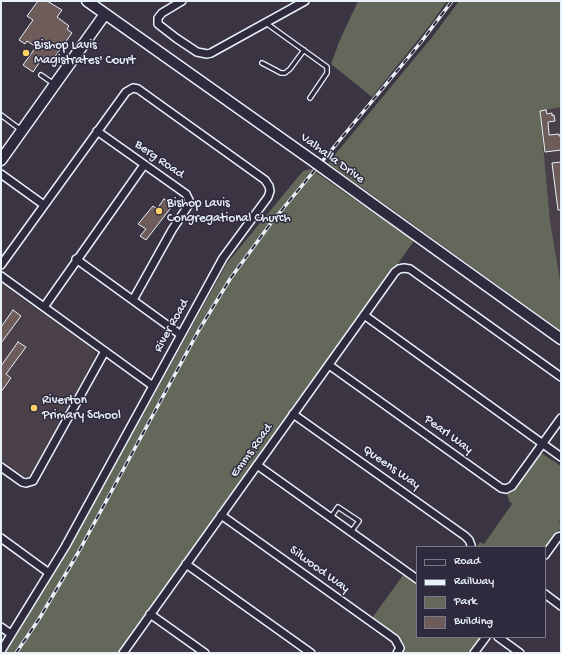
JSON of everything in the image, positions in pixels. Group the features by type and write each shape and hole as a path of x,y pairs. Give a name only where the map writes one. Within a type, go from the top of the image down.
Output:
{"main road":[{"name":"Valhalla Drive","path":"93,3 105,14 561,339"},
{"path":"1,160 105,14"}],"street":[{"path":"182,1 165,10 159,16 158,22 161,27 197,52 207,54 305,1"},
{"name":"River Road","path":"1,651 65,547 223,258 268,197 270,188 266,180 138,88 133,88 126,92 97,131"},
{"path":"1,265 97,131"},
{"name":"Berg Road","path":"97,131 186,194 189,203 172,230 133,300"},
{"path":"44,307 76,259 144,165"},
{"path":"1,174 44,205"},
{"path":"76,259 181,335"},
{"name":"Emms Road","path":"123,653 398,269 410,269 561,377"},
{"path":"1,276 153,386"},
{"path":"364,315 561,457"},
{"path":"1,467 22,482 26,483 33,481 106,351"},
{"name":"Pearl Way","path":"329,365 501,488 506,489 512,486 561,418"},
{"name":"Queens Way","path":"294,414 465,536 469,540 471,546"},
{"path":"257,465 416,578"},
{"name":"Silwood Way","path":"221,515 395,640 398,650"},
{"path":"546,554 558,537 561,536"},
{"path":"1,538 49,573"},
{"path":"186,564 311,653"},
{"path":"546,595 561,606"},
{"path":"150,614 205,653"},
{"path":"1,627 11,634"},
{"path":"474,653 485,638"},
{"path":"499,638 520,653"}],"lane":[{"path":"266,22 325,65 327,73 310,98"},
{"path":"262,63 285,74 304,50"},
{"path":"41,75 55,85"},
{"path":"1,115 22,130"},
{"path":"331,517 338,507 359,522 351,532"}],"shaded area":[{"path":"561,107 561,286 550,221 540,111"},
{"name":"Riverton Primary School","path":"1,283 95,351 96,356 31,475 24,477 1,460"}],"green space":[{"path":"358,1 447,1 430,25 372,97 331,64 339,42"},
{"path":"459,1 561,1 561,107 540,111 550,221 561,286 561,331 328,163 433,36"},
{"path":"311,169 414,241 119,653 4,653 71,545 227,263 303,171"},
{"path":"539,453 561,466 561,519 559,522 561,524 561,529 546,547 477,546 480,542 484,544 512,504 509,501 507,494 513,490"},
{"path":"404,574 416,583 416,638 481,638 471,653 402,653 405,647 403,642 372,618"}],"building":[{"path":"38,1 47,1 62,10 57,17 69,26 67,29 72,33 51,62 43,57 33,72 23,65 36,47 27,41 25,44 19,40 33,20 27,16"},
{"path":"546,110 547,114 552,113 552,116 554,115 555,121 548,122 549,135 559,134 559,136 561,136 561,150 545,152 540,111"},
{"path":"561,162 561,210 558,210 552,163"},
{"path":"164,199 167,201 168,199 174,203 146,240 140,236 146,229 138,224 153,206 157,209"},
{"path":"13,310 21,316 1,343 1,327"},
{"path":"18,342 26,347 6,374 11,378 1,392 1,366"}],"railway":[{"path":"16,653 39,619 78,553 199,330 230,279 271,223 421,42 452,1"}],"place":[{"name":"Bishop Lavis Magistrates' Court","path":"26,53"},
{"name":"Bishop Lavis Congregational Church","path":"159,211"},
{"name":"Riverton Primary School","path":"34,408"}]}
